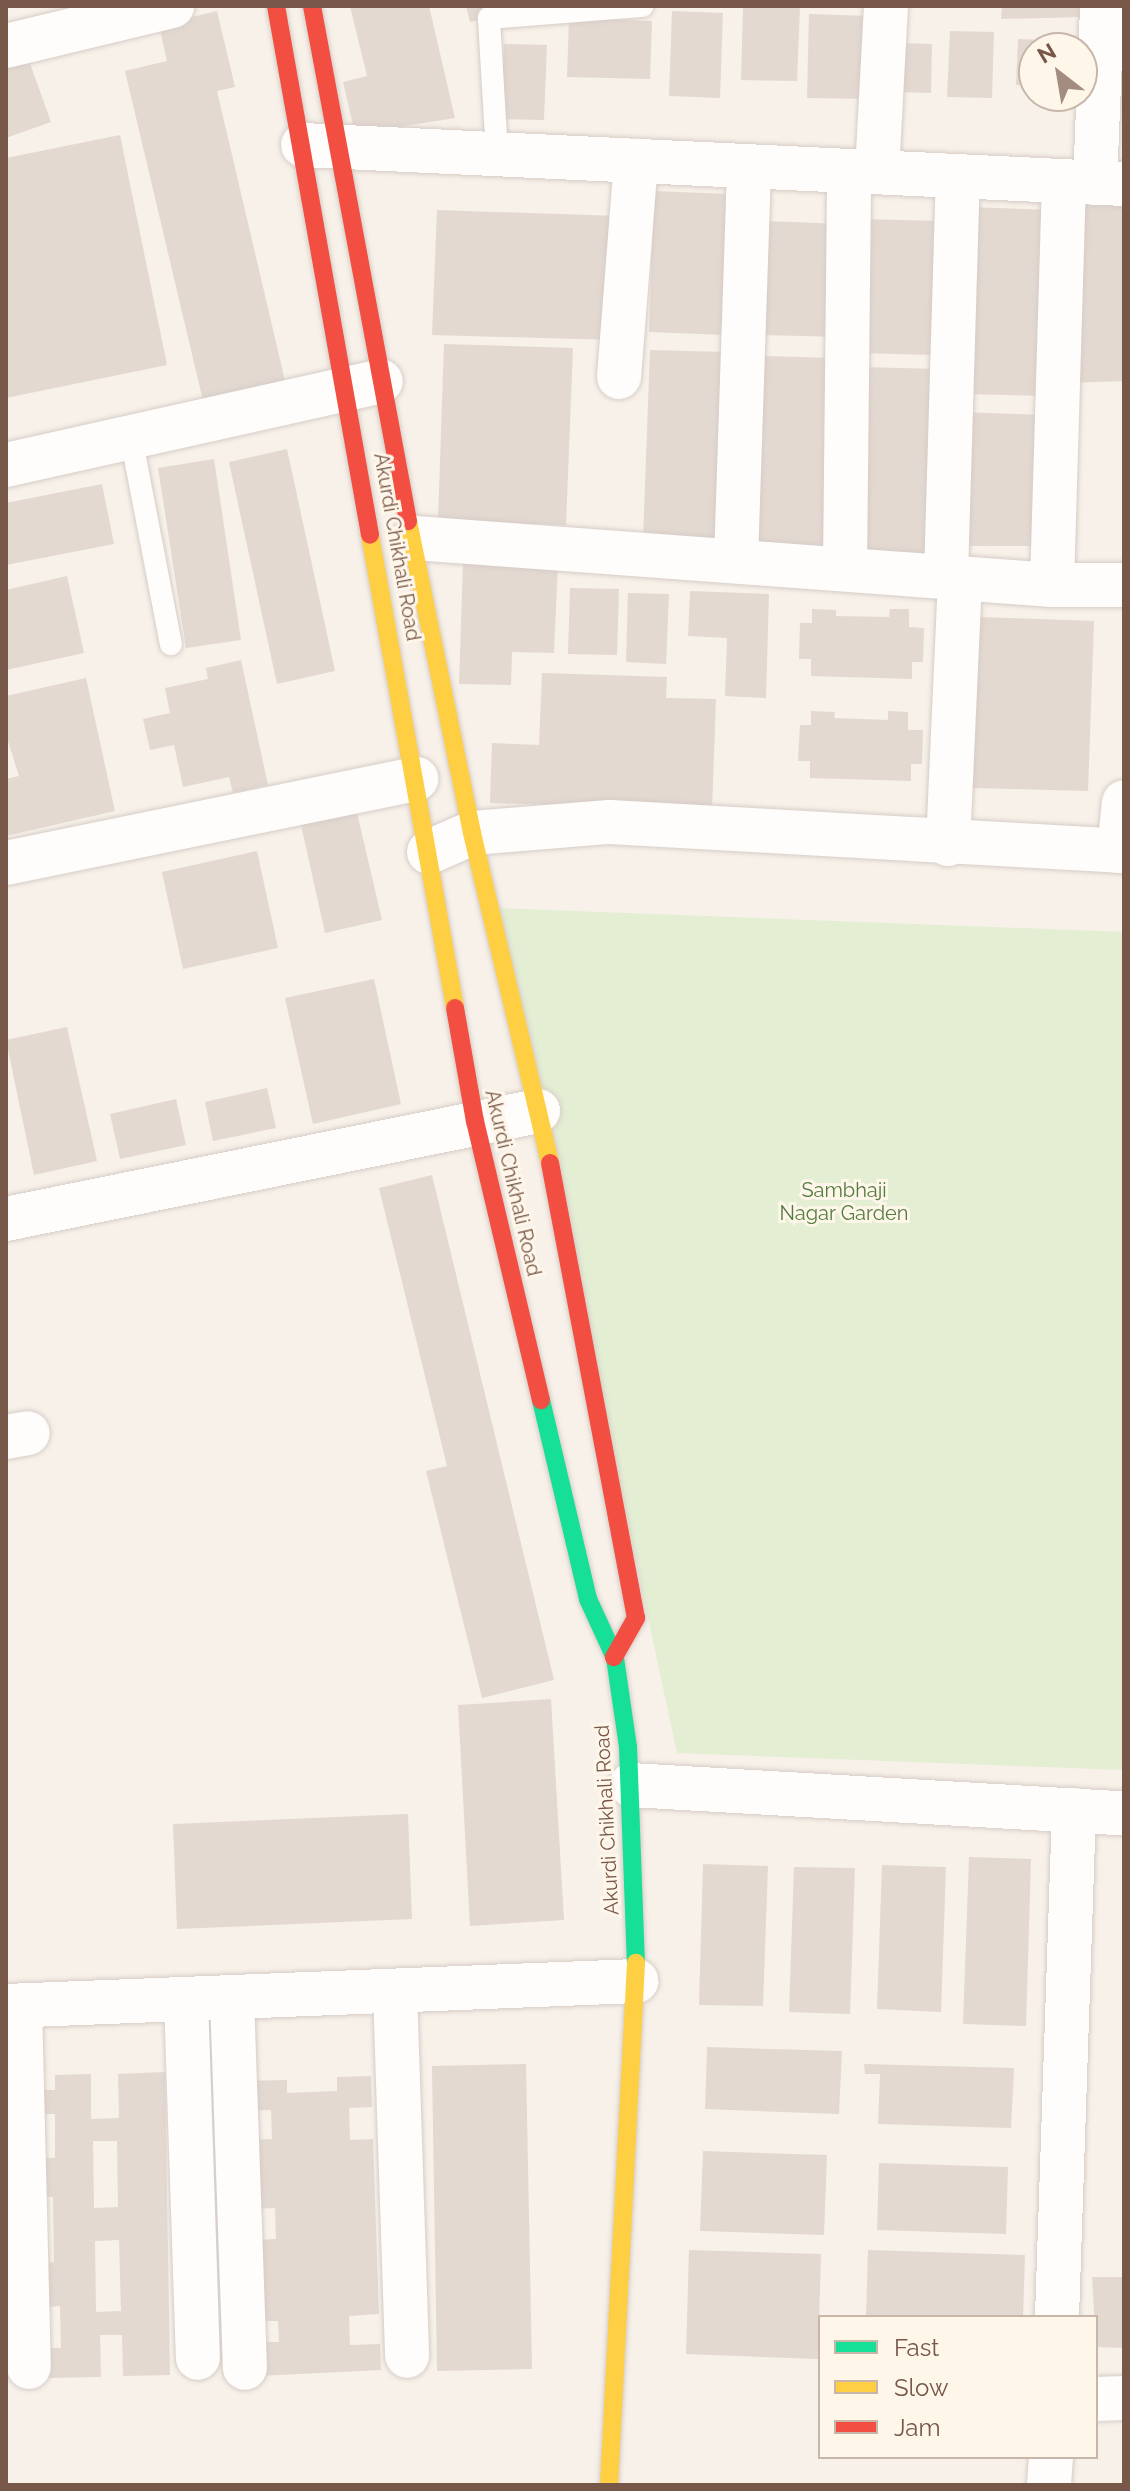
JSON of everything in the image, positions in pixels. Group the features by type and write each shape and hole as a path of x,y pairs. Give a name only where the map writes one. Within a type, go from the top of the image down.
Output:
{"main road":[{"name":"Akurdi Chikhali Road","path":"276,6 320,146 364,385 416,779 475,1121 588,1599 614,1657 631,1785 637,1981 618,2371 609,2485"},
{"path":"312,6 320,146 364,385 415,538 472,833 538,1111 636,1618 614,1657"}],"street":[{"path":"6,46 172,6"},
{"path":"845,569 863,172 886,6"},
{"path":"1052,585 1094,183 1102,6"},
{"path":"320,146 1094,183"},
{"path":"619,377 636,161"},
{"path":"736,561 749,167"},
{"path":"948,844 958,176"},
{"path":"6,465 364,385"},
{"path":"415,538 1052,585 1124,585"},
{"path":"6,863 416,779"},
{"path":"429,852 472,833 610,822 948,844 1122,851 1124,802"},
{"path":"6,1219 475,1121 538,1111"},
{"path":"631,1785 1124,1813"},
{"path":"1057,2315 1074,1810"},
{"path":"29,2367 13,2006 637,1981"},
{"path":"395,1991 407,2356"},
{"path":"232,1998 245,2368"},
{"path":"186,1999 198,2358"},
{"path":"1098,2399 1124,2398"},
{"path":"1049,2485 1051,2459"}],"lane":[{"path":"497,154 489,18 643,6"},
{"path":"131,437 171,644"}],"green space":[{"name":"Sambhaji Nagar Garden","path":"496,908 1124,932 1124,1770 677,1753"}],"building":[{"path":"350,6 429,6 455,118 355,134 343,82 367,76"},
{"path":"466,6 519,6 520,10 470,22"},
{"path":"743,6 800,6 797,81 741,80"},
{"path":"1002,6 1083,6 1082,17 1001,19"},
{"path":"217,11 235,87 217,91 286,385 204,405 125,71 167,61 159,25"},
{"path":"672,11 723,13 720,98 669,96"},
{"path":"809,14 871,16 868,99 807,98"},
{"path":"569,18 652,21 650,79 567,77"},
{"path":"950,31 994,32 992,98 947,97"},
{"path":"1018,39 1018,85 1016,85"},
{"path":"898,43 932,44 931,93 897,92"},
{"path":"504,44 547,45 544,120 501,119"},
{"path":"28,58 51,122 6,138 6,66"},
{"path":"120,135 167,365 6,398 6,158"},
{"path":"654,191 731,194 726,335 649,332"},
{"path":"1073,203 1124,204 1124,381 1066,383"},
{"path":"971,207 1053,210 1046,396 964,394"},
{"path":"437,210 618,216 614,340 432,335"},
{"path":"863,219 938,221 934,355 859,353"},
{"path":"765,221 844,224 840,337 761,335"},
{"path":"444,344 573,348 566,525 438,521"},
{"path":"650,350 728,352 721,541 643,539"},
{"path":"764,356 834,358 827,553 757,551"},
{"path":"860,367 941,369 934,563 852,561"},
{"path":"959,412 1044,415 1043,546 955,546"},
{"path":"287,449 335,671 277,684 229,462"},
{"path":"214,459 241,640 186,648 158,468"},
{"path":"102,484 114,544 6,565 6,503"},
{"path":"463,561 558,563 554,653 512,652 511,685 459,684"},
{"path":"67,576 84,653 6,670 6,590"},
{"path":"570,588 619,589 617,655 568,654"},
{"path":"690,591 769,594 766,698 725,696 727,638 688,636"},
{"path":"628,593 669,594 666,664 626,662"},
{"path":"812,609 836,610 836,616 889,617 890,609 909,609 909,627 924,628 923,662 912,662 912,679 811,676 811,659 799,659 800,623 812,623"},
{"path":"979,617 1094,621 1088,791 973,788"},
{"path":"241,660 268,785 233,793 229,777 183,787 174,745 150,750 143,719 170,713 165,688 208,679 206,668"},
{"path":"542,673 667,677 666,698 716,699 712,810 490,803 492,743 539,745"},
{"path":"86,678 115,811 6,836 6,779 19,776 6,735 6,696"},
{"path":"811,711 835,712 834,718 888,720 888,711 908,712 908,730 923,730 922,764 911,764 911,781 810,778 810,761 798,761 800,725 811,725"},
{"path":"355,804 382,920 325,933 299,816"},
{"path":"257,851 278,948 183,969 162,872"},
{"path":"374,979 401,1104 313,1124 285,998"},
{"path":"67,1027 97,1161 34,1175 6,1040"},
{"path":"267,1088 276,1128 213,1141 205,1102"},
{"path":"176,1099 186,1145 120,1159 110,1114"},
{"path":"432,1175 554,1680 482,1698 426,1471 447,1466 379,1188"},
{"path":"551,1699 564,1920 470,1926 458,1705"},
{"path":"408,1814 412,1919 177,1929 173,1824"},
{"path":"969,1857 1031,1859 1026,2026 963,2024"},
{"path":"703,1864 768,1866 763,2006 699,2005"},
{"path":"882,1865 946,1867 941,2012 877,2009"},
{"path":"794,1867 855,1868 850,2014 789,2012"},
{"path":"707,2047 842,2051 839,2114 705,2109"},
{"path":"526,2064 532,2369 437,2371 432,2066"},
{"path":"864,2064 1014,2068 1011,2128 878,2124 880,2074 865,2074"},
{"path":"165,2072 170,2375 123,2376 122,2335 100,2335 101,2377 48,2378 48,2348 61,2348 60,2306 47,2307 46,2263 54,2262 53,2197 45,2197 44,2158 55,2158 55,2114 44,2114 43,2090 55,2090 55,2075 91,2074 91,2119 119,2118 118,2074","holes":["93,2141 117,2141 118,2207 94,2208","119,2240 121,2311 96,2312 95,2241"]},
{"path":"371,2076 372,2107 349,2108 350,2140 373,2139 379,2314 349,2316 350,2345 380,2344 381,2370 258,2376 257,2342 279,2342 278,2321 256,2321 253,2240 276,2239 275,2208 252,2209 250,2140 272,2139 271,2110 249,2111 248,2081 287,2080 287,2093 337,2091 337,2077"},
{"path":"703,2151 827,2155 824,2235 700,2231"},
{"path":"879,2163 1008,2167 1006,2234 877,2230"},
{"path":"689,2250 821,2254 818,2359 686,2354"},
{"path":"868,2250 1025,2255 1023,2315 866,2315"},
{"path":"1092,2277 1124,2277 1124,2348 1098,2347 1098,2315 1094,2315"}],"traffic: fast":[{"path":"541,1400 588,1599 615,1658 628,1747 636,1963"}],"traffic: slow":[{"path":"408,521 472,833 550,1163"},
{"path":"370,535 455,1008"},
{"path":"609,2485 636,1963"}],"traffic: jam":[{"path":"276,6 370,535"},
{"path":"312,6 408,521"},
{"path":"455,1008 475,1121 541,1400"},
{"path":"550,1163 636,1618 614,1657"}]}
